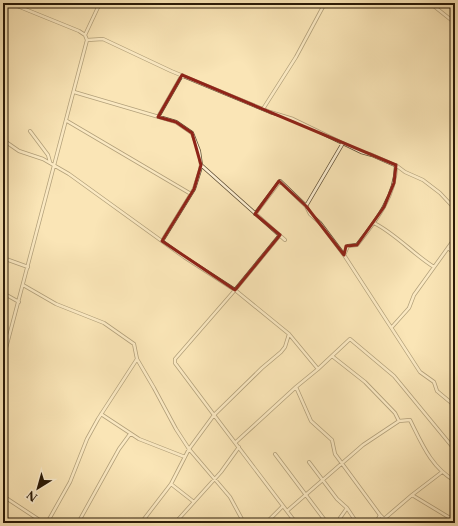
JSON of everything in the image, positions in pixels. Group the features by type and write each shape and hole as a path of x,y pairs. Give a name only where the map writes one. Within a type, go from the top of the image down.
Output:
{"street":[{"path":"3,369 6,348 67,121 87,40 79,31 10,3"},
{"path":"85,36 100,3"},
{"path":"263,109 296,57 325,3"},
{"path":"430,3 455,22"},
{"path":"87,40 102,40 263,109 293,119 361,152 396,165 430,185 455,209"},
{"path":"158,117 182,75"},
{"path":"74,92 176,122 185,126 192,133 196,142 201,165 191,194 162,241"},
{"path":"67,121 191,194"},
{"path":"30,131 48,155 50,162"},
{"path":"6,142 19,150 50,162 162,241 235,290 289,334 318,369"},
{"path":"306,206 343,143"},
{"path":"201,165 285,240"},
{"path":"344,255 348,246 357,245 374,223 390,193 396,173 396,165"},
{"path":"255,214 280,181 306,206 310,214 320,223 344,255 420,372 434,382 437,391 455,406"},
{"path":"374,223 387,231 412,252 434,267"},
{"path":"280,236 175,359 175,364 236,442 296,523"},
{"path":"392,327 409,308 414,295 455,238"},
{"path":"448,248 455,254"},
{"path":"3,258 28,267"},
{"path":"23,285 49,300 98,320 134,344 137,358 189,449 213,480 230,497 244,523"},
{"path":"3,293 19,302"},
{"path":"141,523 171,484 189,449 214,415 262,368 281,352 289,334"},
{"path":"236,442 350,339 394,376 455,450"},
{"path":"332,356 365,382 396,413 399,421"},
{"path":"3,496 46,523 70,482 87,439 101,414 137,358"},
{"path":"296,387 311,421 332,440 335,454 380,515 390,523"},
{"path":"101,414 139,439 185,457"},
{"path":"287,511 306,496 323,479 366,442 399,421 410,420 421,445 430,460 455,482"},
{"path":"78,523 119,450 130,434"},
{"path":"452,448 455,438"},
{"path":"177,522 239,447"},
{"path":"275,454 327,523"},
{"path":"309,462 337,499 347,508 357,523"},
{"path":"384,519 442,472"},
{"path":"171,484 194,502"},
{"path":"412,495 455,521"},
{"path":"267,522 283,506"},
{"path":"340,523 340,518 347,508"},
{"path":"376,523 380,515"}],"highlighted area":[{"path":"182,75 396,165 394,183 384,207 357,245 346,246 344,255 306,206 279,181 255,214 280,235 235,290 162,241 194,189 201,165 192,133 176,122 158,117"}]}
